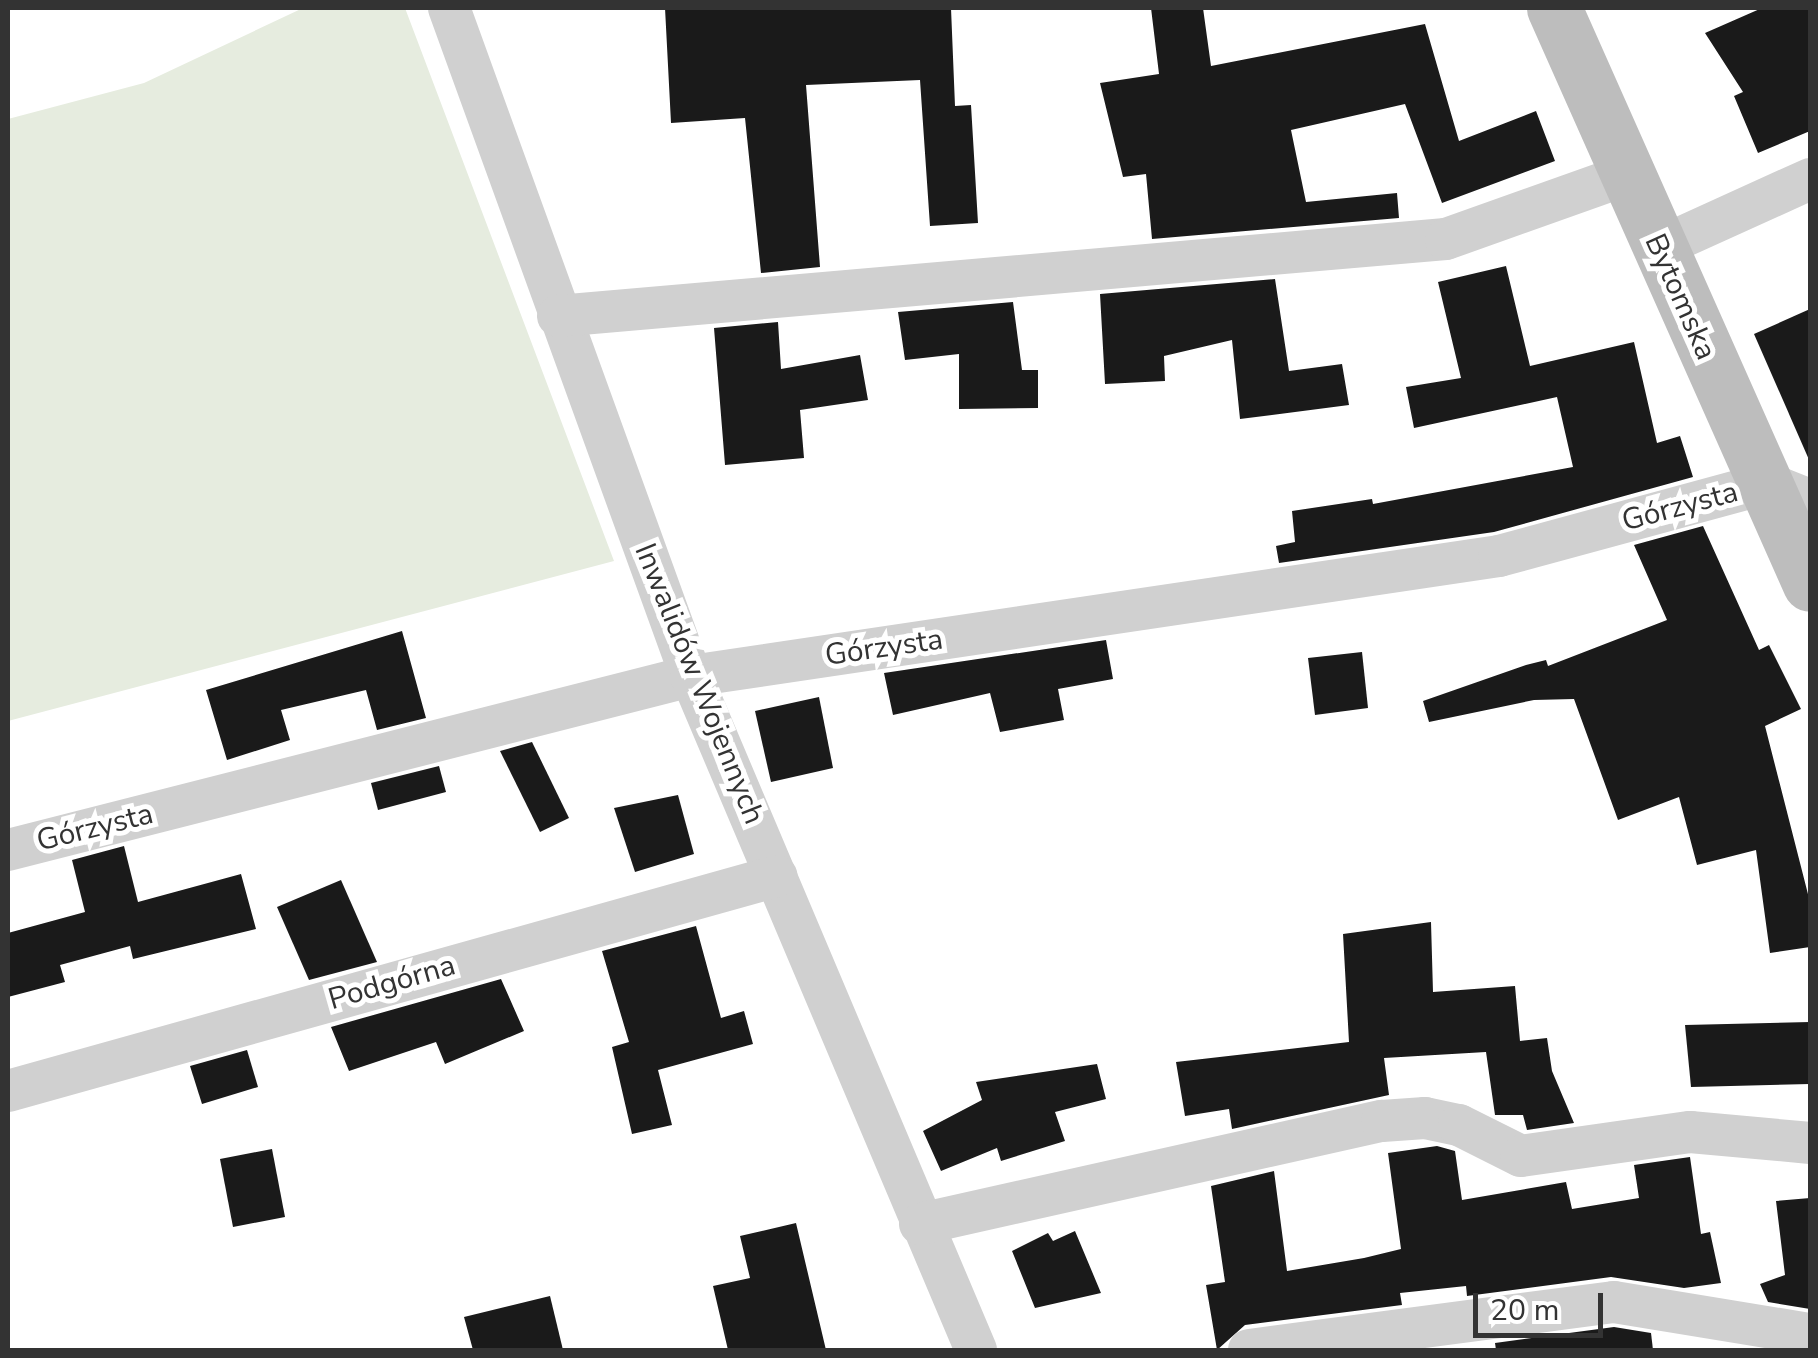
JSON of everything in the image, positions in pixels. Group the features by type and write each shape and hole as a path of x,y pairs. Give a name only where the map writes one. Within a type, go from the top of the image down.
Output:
{"street":[{"name":"Inwalidów Wojennych","path":"448,8 692,676 976,1350"},
{"name":"Bytomska","path":"1554,8 1658,248 1789,491 1810,584"},
{"path":"558,316 1446,240 1626,175"},
{"path":"1658,248 1810,179"},
{"name":"Górzysta","path":"8,850 692,676 1499,556 1789,491"},
{"name":"Podgórna","path":"8,1091 778,876"},
{"path":"920,1224 1382,1121 1425,1118 1459,1125 1521,1156 1690,1132 1810,1143"},
{"path":"1249,1350 1614,1302 1810,1334"}],"shaded area":[{"path":"303,8 405,8 614,561 8,721 8,119 144,83"}],"building":[{"path":"665,8 951,8 955,106 971,105 978,223 930,226 920,80 806,85 820,267 761,273 745,118 671,123"},
{"path":"1151,8 1203,8 1211,66 1425,24 1459,141 1536,111 1555,161 1442,203 1405,104 1291,130 1306,202 1397,193 1399,218 1152,239 1146,174 1123,177 1100,83 1159,74"},
{"path":"1762,8 1810,8 1810,131 1758,153 1734,96 1743,92 1705,33"},
{"path":"1506,266 1530,366 1634,342 1657,443 1680,436 1693,477 1494,532 1279,563 1276,546 1295,542 1292,511 1372,499 1373,504 1573,467 1557,397 1414,428 1406,387 1461,378 1438,282"},
{"path":"1275,279 1289,371 1342,364 1349,405 1240,419 1232,340 1164,356 1165,381 1105,384 1100,294"},
{"path":"1013,302 1022,370 1038,370 1038,408 959,409 959,354 905,360 898,312"},
{"path":"1810,309 1810,462 1754,334"},
{"path":"778,322 781,369 860,355 868,400 800,410 804,458 725,465 714,328"},
{"path":"1703,526 1759,650 1769,645 1801,709 1765,726 1810,902 1810,947 1770,953 1756,850 1697,865 1679,797 1618,820 1574,699 1534,700 1429,722 1423,701 1526,665 1546,660 1548,666 1667,620 1634,545"},
{"path":"402,631 426,718 377,730 366,690 281,710 290,740 227,760 206,690"},
{"path":"1106,640 1113,679 1058,689 1064,720 1000,732 990,693 893,715 884,673"},
{"path":"1362,652 1368,708 1315,715 1308,658"},
{"path":"819,697 833,768 771,782 755,711"},
{"path":"532,742 569,818 540,832 500,751"},
{"path":"439,766 446,792 378,810 371,783"},
{"path":"678,795 694,854 635,872 614,808"},
{"path":"124,846 138,902 241,874 256,929 133,959 130,946 60,965 65,982 8,997 8,933 85,912 72,860"},
{"path":"341,880 377,962 309,980 277,907"},
{"path":"1431,922 1433,992 1515,986 1520,1041 1547,1038 1552,1071 1574,1123 1527,1130 1523,1115 1495,1115 1486,1052 1384,1058 1389,1095 1232,1129 1229,1109 1185,1116 1176,1062 1349,1042 1343,934"},
{"path":"696,926 721,1018 744,1011 753,1044 658,1070 672,1125 632,1134 612,1047 629,1042 602,951"},
{"path":"501,979 524,1031 445,1064 436,1042 349,1071 331,1027"},
{"path":"1810,1022 1810,1084 1691,1087 1685,1025"},
{"path":"247,1050 258,1087 202,1104 190,1066"},
{"path":"1097,1064 1106,1099 1055,1112 1065,1141 1001,1161 997,1148 941,1171 923,1131 982,1100 976,1082"},
{"path":"1437,1146 1455,1151 1462,1200 1566,1182 1572,1209 1639,1198 1634,1165 1690,1157 1701,1234 1710,1232 1721,1283 1684,1288 1611,1277 1467,1296 1466,1286 1400,1293 1402,1305 1245,1325 1217,1350 1206,1285 1225,1282 1211,1186 1274,1171 1287,1271 1364,1258 1401,1249 1388,1153"},
{"path":"272,1149 285,1217 233,1227 220,1159"},
{"path":"1810,1198 1810,1309 1768,1302 1760,1284 1785,1275 1776,1201"},
{"path":"796,1223 826,1350 728,1350 713,1286 750,1278 740,1236"},
{"path":"1075,1231 1101,1293 1035,1308 1012,1251 1048,1233 1053,1241"},
{"path":"550,1296 563,1350 473,1350 464,1317"},
{"path":"1614,1327 1651,1333 1653,1350 1496,1350 1495,1343"}]}
